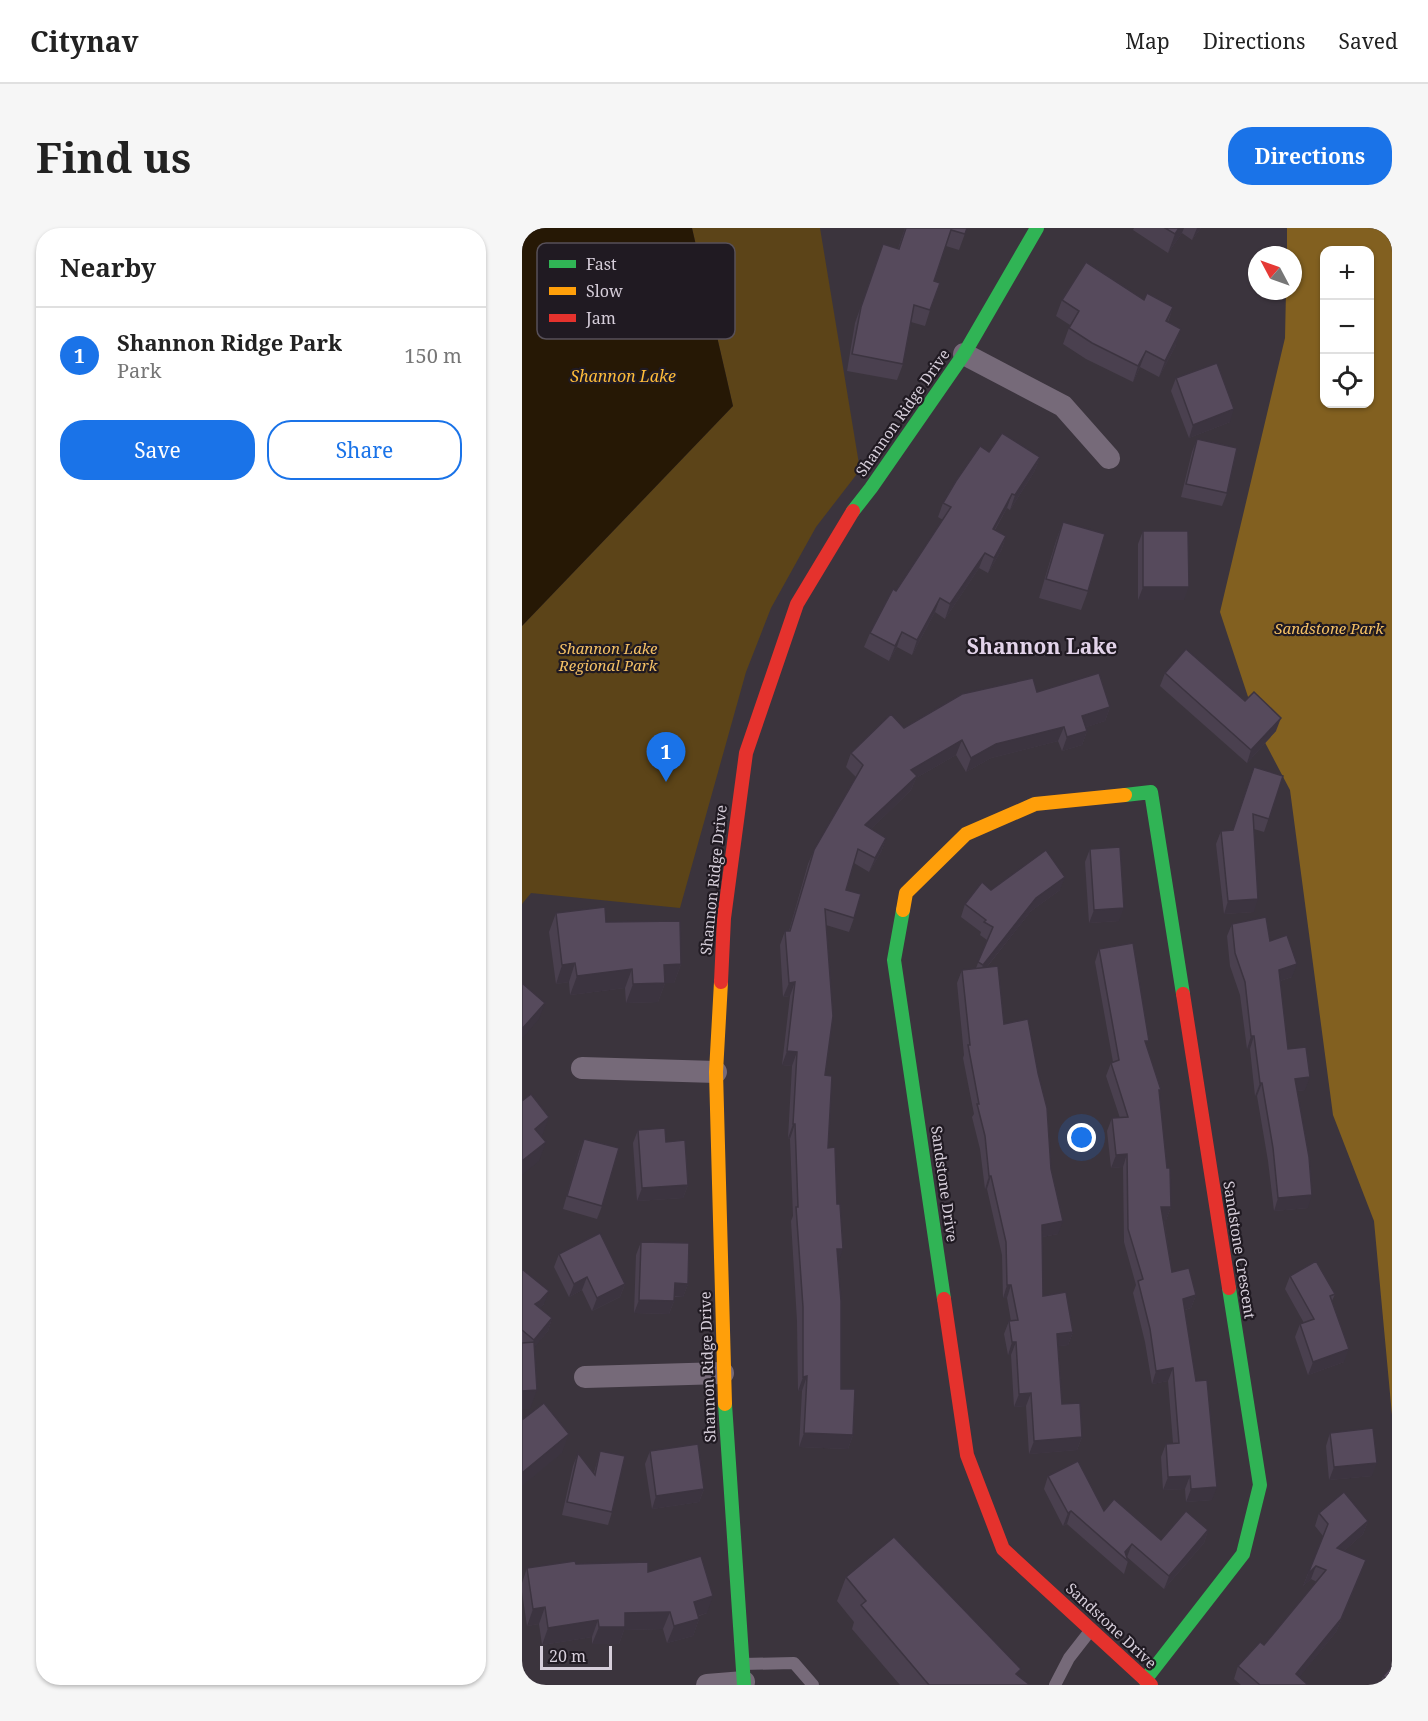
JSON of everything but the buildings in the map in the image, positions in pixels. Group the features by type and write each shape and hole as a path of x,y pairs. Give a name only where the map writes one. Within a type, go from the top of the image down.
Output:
{"street":[{"name":"Shannon Ridge Drive","path":"743,1677 723,1373 717,1072 724,918 746,753 797,604 853,510 871,488 964,354 1037,228"},
{"path":"964,354 1063,406 1109,458"},
{"name":"Sandstone Drive","path":"1148,1682 1003,1549 967,1455 894,960 906,893 966,834 1035,804 1151,792"},
{"name":"Sandstone Crescent","path":"1148,1682 1243,1554 1260,1485 1151,792"},
{"path":"582,1068 717,1072"},
{"path":"585,1377 723,1373"},
{"path":"707,1685 743,1677"}],"lane":[{"path":"1055,1685 1069,1658 1091,1630"},
{"path":"743,1677 794,1663 813,1685"}],"green space":[{"name":"Shannon Lake Regional Park","path":"692,228 820,228 860,470 816,527 771,608 746,672 680,908 531,893 522,904 522,626 733,406 718,339 735,339 735,243 695,243"},
{"name":"Sandstone Park","path":"1287,228 1392,228 1392,1415 1374,1221 1333,1115 1290,790 1260,733 1220,612 1285,338 1286,300 1302,300 1302,246 1287,246"}],"water":[{"name":"Shannon Lake","path":"522,228 692,228 695,243 537,243 537,339 718,339 733,406 522,626"}],"traffic: fast":[{"path":"853,511 964,354 1037,228"},
{"path":"1125,795 1151,792 1183,994"},
{"path":"903,910 894,960 944,1299"},
{"path":"1145,1680 1243,1554 1260,1485 1229,1288"},
{"path":"725,1404 744,1685"}],"traffic: slow":[{"path":"903,910 906,893 966,834 1035,804 1125,795"},
{"path":"721,982 716,1072 725,1404"}],"traffic: jam":[{"path":"721,982 724,918 746,753 797,604 853,511"},
{"path":"1183,994 1229,1288"},
{"path":"944,1299 967,1455 1003,1549 1151,1685"}],"place":[{"name":"Shannon Ridge Park","path":"666,782"}],"district":[{"name":"Shannon Lake","path":"1042,647"}]}
